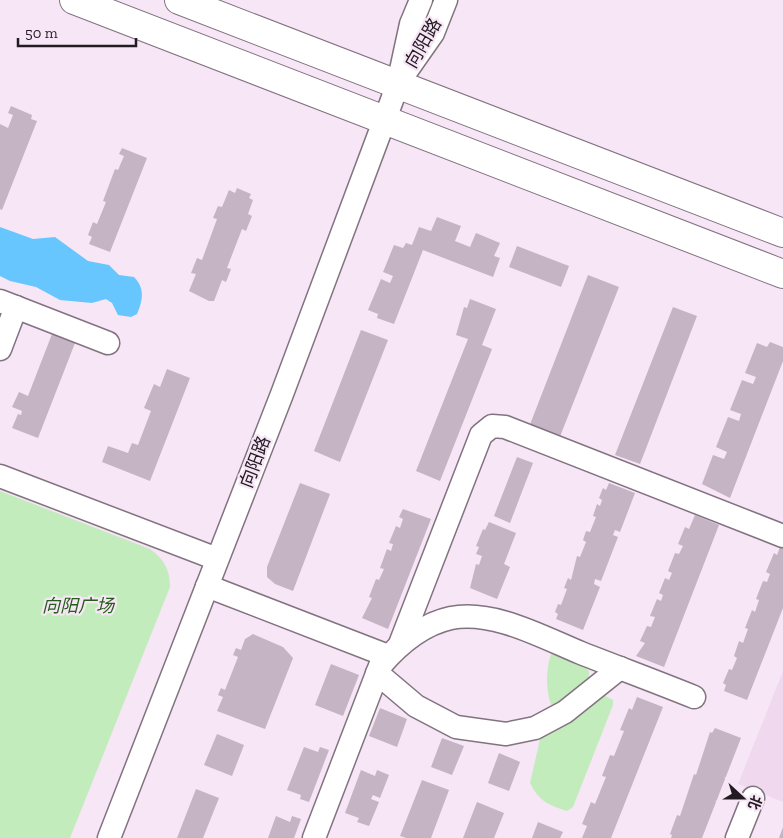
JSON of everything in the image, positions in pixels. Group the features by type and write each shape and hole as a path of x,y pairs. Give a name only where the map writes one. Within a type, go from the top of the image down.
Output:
{"main road":[{"path":"74,0 783,274"},
{"path":"180,0 783,233"}],"street":[{"name":"向阳路","path":"109,838 398,84 411,24 421,0"},
{"name":"向阳路","path":"398,84 433,33 446,0"},
{"path":"0,349 8,304 108,343"},
{"path":"314,838 481,435 492,426 505,427 783,536"},
{"path":"0,476 217,560"},
{"path":"207,586 389,658 416,706 456,727 506,734 535,728 565,712 620,668"},
{"path":"389,658 421,630 450,618 477,618 509,625 694,697"},
{"path":"737,838 753,798"}],"shaded area":[{"path":"783,671 783,802 738,784"}],"green space":[{"name":"向阳广场","path":"0,491 150,549 162,561 169,575 170,587 70,838 0,838"},
{"path":"552,652 580,662 589,671 589,680 555,712 549,699 547,683 548,666"},
{"path":"603,695 613,700 613,705 573,807 567,811 554,807 537,794 530,783 541,735"}],"water":[{"path":"0,227 33,239 55,237 88,261 109,265 119,275 134,277 140,285 142,294 137,314 131,317 118,315 112,303 106,299 92,303 60,300 36,287 10,281 0,276"}],"building":[{"path":"11,106 32,115 31,119 37,121 2,210 0,209 0,124 8,128 13,115 8,113"},
{"path":"122,148 147,158 110,252 89,244 92,237 88,235 93,222 97,224 106,202 103,201 115,169 118,170 124,156 119,154"},
{"path":"237,188 251,194 249,198 253,200 248,214 252,216 246,231 242,229 227,268 231,269 226,282 222,280 214,301 209,301 189,291 196,274 191,273 197,258 202,260 217,219 213,218 218,206 222,207 229,190 235,193"},
{"path":"437,217 461,226 455,241 470,247 476,233 500,243 494,256 500,258 493,277 423,250 394,324 377,318 378,314 368,310 381,279 390,283 393,276 383,272 394,245 403,248 406,243 412,245 419,227 431,231"},
{"path":"517,246 569,266 561,287 509,267"},
{"path":"588,275 619,287 559,439 529,427"},
{"path":"470,299 496,309 482,345 492,349 440,481 416,471 468,339 456,335 464,307 467,308"},
{"path":"673,307 697,316 640,464 615,455"},
{"path":"361,330 388,340 340,462 314,451"},
{"path":"52,334 75,343 38,438 12,428 18,414 21,415 22,411 12,407 19,392 28,396"},
{"path":"770,342 783,347 783,361 730,498 702,484 713,455 724,459 727,452 716,447 728,417 739,421 741,414 730,410 742,380 753,384 756,377 745,373 757,343 767,347"},
{"path":"167,369 190,378 150,481 102,462 108,446 128,453 132,443 138,445 151,411 144,408 154,384 160,387"},
{"path":"517,457 533,463 510,523 494,516"},
{"path":"300,483 330,494 293,591 275,584 267,577 267,567"},
{"path":"609,483 635,493 620,532 615,530 613,535 618,537 601,581 595,579 594,584 600,587 583,630 556,619 558,614 555,612 558,604 561,605 567,589 564,588 568,578 571,580 577,556 580,557 586,542 583,540 586,531 590,532 596,517 593,516 597,504 600,506 602,500 599,498 603,488 606,490"},
{"path":"403,509 431,519 388,629 362,618 372,598 369,597 376,579 379,580 384,569 380,568 387,549 391,551 393,544 389,543 396,526 400,528 403,519 399,517"},
{"path":"695,515 719,525 664,667 636,656 645,643 640,641 647,626 651,627 655,617 650,616 657,599 661,601 663,595 659,593 665,578 669,580 672,573 668,571 675,553 679,554 683,546 678,544 685,527 689,529"},
{"path":"489,522 516,533 504,564 510,567 497,599 470,588 476,564 479,565 482,556 476,554 479,547 476,546 483,529 485,530"},
{"path":"780,547 783,548 783,608 747,700 724,691 726,685 723,683 729,669 732,670 737,658 734,656 739,641 743,643 748,629 745,628 752,610 755,612 759,600 756,599 763,581 767,582 770,574 766,572 774,553 777,555"},
{"path":"253,634 283,647 293,658 265,729 217,711 223,697 218,695 221,688 225,690 238,657 233,655 236,648 241,650 245,639"},
{"path":"331,664 359,675 343,716 315,705"},
{"path":"637,697 663,707 611,838 582,838 587,826 582,824 591,802 595,804 606,777 602,776 610,755 614,756 624,731 620,730 629,708 632,710"},
{"path":"380,708 407,719 397,747 369,736"},
{"path":"715,728 741,738 702,838 671,838 672,835 670,834 677,815 680,816 710,732 712,733"},
{"path":"217,734 244,745 232,776 204,765"},
{"path":"442,738 464,746 452,775 431,767"},
{"path":"304,747 318,752 320,747 329,750 309,802 300,799 301,795 287,790"},
{"path":"499,753 520,762 509,791 488,783"},
{"path":"361,770 375,776 377,770 389,775 380,798 373,795 371,799 379,802 369,826 357,822 359,818 345,813"},
{"path":"422,780 449,790 431,838 406,838 400,836"},
{"path":"196,789 219,798 203,838 177,838"},
{"path":"477,802 504,813 494,838 463,838"},
{"path":"276,816 290,822 292,816 301,819 294,838 268,838"},
{"path":"538,822 563,832 560,838 532,838"},
{"path":"783,827 783,838 779,838"}]}
